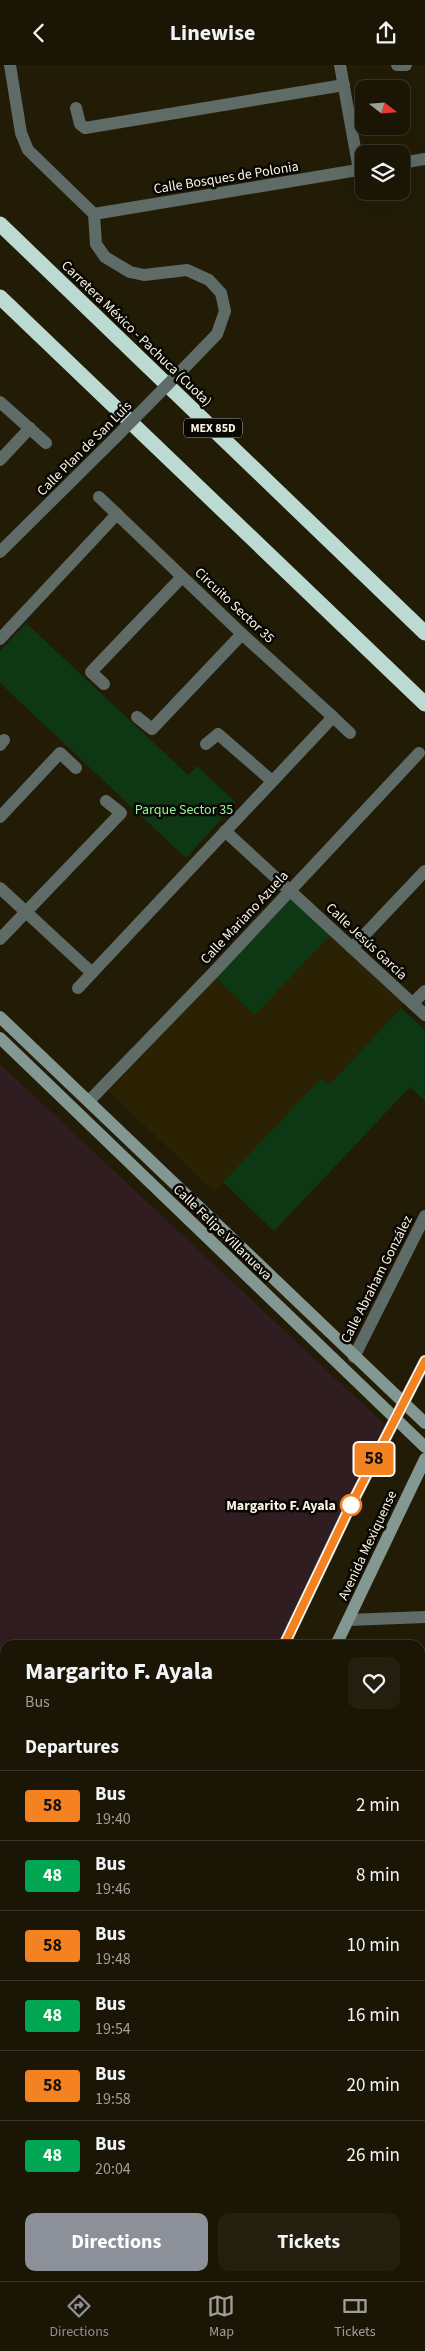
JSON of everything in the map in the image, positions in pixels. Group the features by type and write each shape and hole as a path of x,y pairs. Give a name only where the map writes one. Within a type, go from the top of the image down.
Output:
{"highway":[{"name":"Carretera México - Pachuca (Cuota)","path":"0,224 425,633"},
{"path":"0,297 425,704"}],"main road":[{"name":"Calle Felipe Villanueva","path":"0,1017 425,1423"},
{"name":"Calle Felipe Villanueva","path":"0,1038 425,1447"},
{"path":"286,1640 425,1361"},
{"name":"Avenida Mexiquense","path":"338,1640 425,1459"}],"street":[{"path":"10,65 21,133 28,150 94,214"},
{"path":"340,65 356,145"},
{"path":"397,65 406,65"},
{"path":"76,108 80,124 85,128 344,85"},
{"path":"410,162 425,159"},
{"name":"Calle Bosques de Polonia","path":"94,214 355,171"},
{"name":"Calle Plan de San Luis","path":"0,552 116,438 217,334 225,311 221,293 209,280 187,271 144,275 130,272 105,257 96,245 94,214"},
{"path":"0,402 46,443"},
{"path":"0,460 30,428"},
{"name":"Circuito Sector 35","path":"99,497 242,634 350,733"},
{"path":"0,639 117,514"},
{"path":"104,684 91,672 182,577"},
{"path":"137,717 152,729 242,634"},
{"path":"78,988 333,717"},
{"path":"206,744 218,734 272,781"},
{"path":"0,817 60,753 76,768"},
{"name":"Calle Mariano Azuela","path":"89,1101 214,972 419,753"},
{"path":"0,939 121,813 106,801"},
{"path":"225,831 289,890"},
{"path":"352,948 425,871"},
{"path":"0,887 92,973"},
{"name":"Calle Jesús García","path":"289,890 425,1015"},
{"path":"413,1003 425,991"},
{"name":"Calle Abraham González","path":"354,1357 425,1216"},
{"path":"348,1620 423,1614"}],"shaded area":[{"path":"331,934 405,1003 328,1086 321,1079 214,1192 109,1091 216,978"},
{"path":"0,1064 387,1427 284,1640 0,1640"}],"green space":[{"name":"Parque Sector 35","path":"26,623 188,775 197,766 236,803 186,858 0,683 0,651"},
{"path":"291,898 331,934 255,1015 216,978"},
{"path":"401,1008 425,1030 425,1101 410,1087 274,1231 223,1182 321,1078 329,1085"}],"bus line":[{"name":"58","path":"286,1640 349,1509 425,1361"}],"place":[{"name":"Margarito F. Ayala","path":"351,1505"}]}
